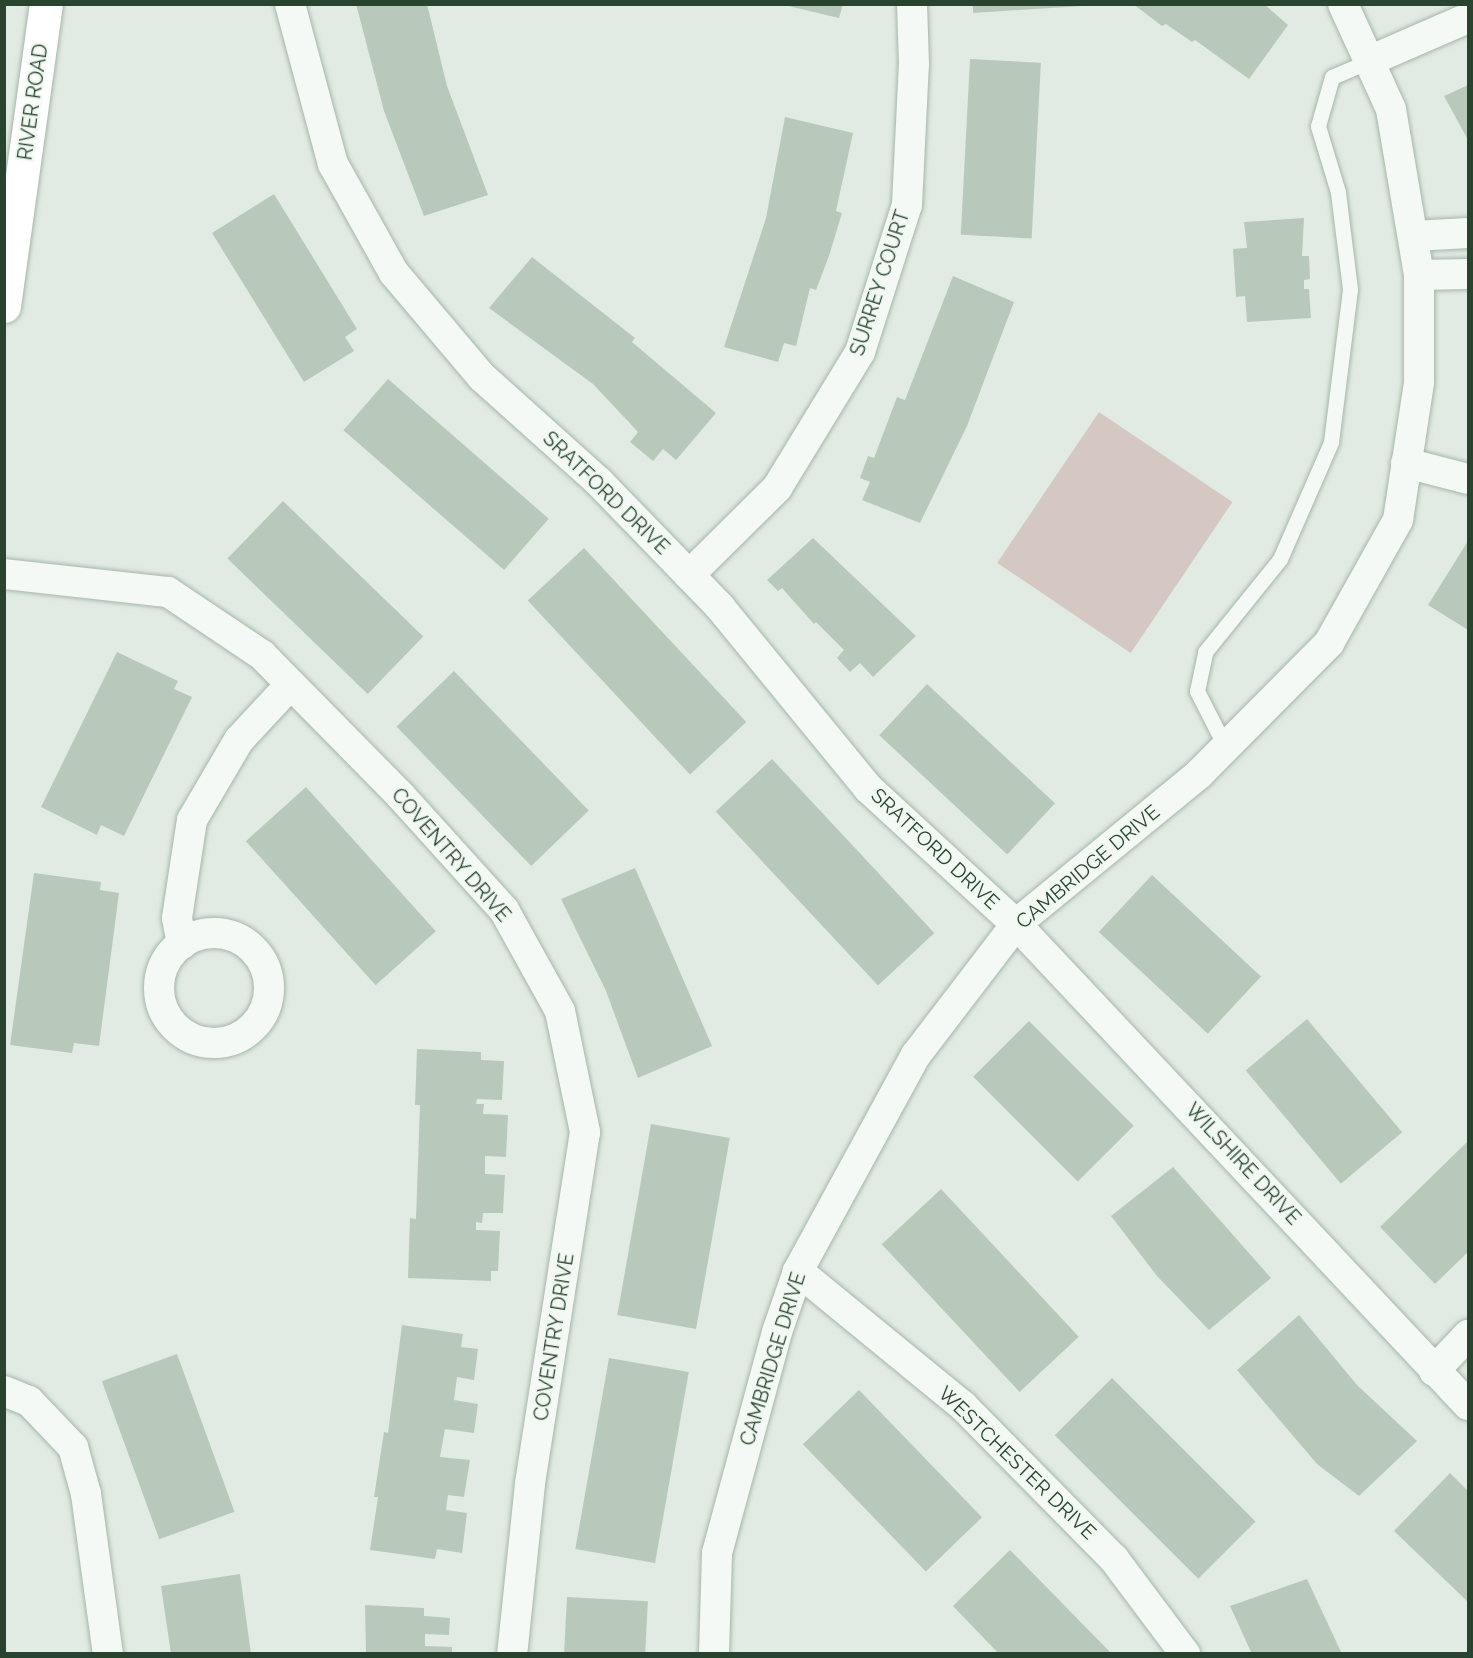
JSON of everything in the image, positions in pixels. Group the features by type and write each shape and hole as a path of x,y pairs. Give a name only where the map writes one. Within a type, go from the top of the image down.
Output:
{"street":[{"name":"RIVER ROAD","path":"5,300 46,4"},
{"name":"SRATFORD DRIVE","path":"290,4 333,164 394,273 482,377 599,482 720,607 868,788 1016,924"},
{"name":"SURREY COURT","path":"689,575 777,488 860,352 907,205 914,64 912,4"},
{"name":"CAMBRIDGE DRIVE","path":"714,1653 717,1553 777,1332 798,1271 916,1055 1016,924 1199,774 1329,643 1398,520 1419,382 1419,275 1391,109 1343,4"},
{"path":"1369,61 1468,18"},
{"path":"1413,236 1468,233"},
{"path":"1419,275 1468,274"},
{"path":"1406,463 1468,479"},
{"name":"COVENTRY DRIVE","path":"4,573 168,592 262,655 400,795 504,910 560,1011 585,1132 531,1484 512,1653"},
{"path":"182,944 177,918 192,820 239,740 291,684"},
{"name":"WILSHIRE DRIVE","path":"1016,924 1468,1405"},
{"name":"WESTCHESTER DRIVE","path":"798,1271 963,1406 1114,1559 1185,1653"},
{"path":"1434,1371 1468,1335"},
{"path":"17,1396 73,1447 86,1494 108,1653"}],"lane":[{"path":"1226,748 1197,690 1204,652 1280,559 1330,442 1350,289 1338,192 1318,126 1332,77 1369,61"}],"shaded area":[{"path":"1099,412 1232,502 1131,653 997,563"}],"building":[{"path":"356,4 427,4 447,86 488,195 424,216 384,111"},
{"path":"780,4 843,4 839,18"},
{"path":"973,4 1081,4 1082,6 973,13"},
{"path":"1133,4 1264,4 1288,25 1249,79 1195,40 1192,42 1166,24 1162,26"},
{"path":"970,59 1041,63 1032,238 961,235"},
{"path":"1468,85 1468,140 1444,96"},
{"path":"785,117 853,133 836,211 842,213 829,256 816,290 810,288 796,346 784,343 778,362 724,347 766,218"},
{"path":"274,194 357,329 345,337 354,351 304,382 212,233"},
{"path":"1304,218 1302,256 1309,256 1310,279 1304,280 1304,289 1309,289 1311,318 1247,322 1245,296 1236,297 1233,249 1247,248 1244,222"},
{"path":"532,257 635,338 632,342 716,413 676,460 663,449 653,461 630,442 638,432 593,384 489,308"},
{"path":"953,276 1014,302 967,426 920,523 862,500 870,482 860,478 868,456 874,458 897,397 905,400"},
{"path":"388,379 549,519 504,570 343,430"},
{"path":"283,501 423,636 368,694 227,559"},
{"path":"813,538 916,636 873,677 860,663 850,672 837,658 844,650 816,622 814,624 782,588 778,591 767,580"},
{"path":"1468,541 1468,630 1428,605"},
{"path":"584,548 746,722 690,775 528,601"},
{"path":"117,652 178,681 174,689 192,697 124,836 101,825 97,835 41,807"},
{"path":"454,671 589,811 531,866 396,727"},
{"path":"927,684 1055,803 1007,855 879,735"},
{"path":"772,759 934,933 878,986 716,812"},
{"path":"306,787 436,931 376,985 246,841"},
{"path":"635,868 712,1046 638,1078 606,991 561,899"},
{"path":"34,873 101,882 100,890 119,893 99,1046 74,1043 72,1053 10,1045"},
{"path":"1152,875 1261,977 1208,1034 1099,932"},
{"path":"1307,1019 1402,1132 1341,1184 1246,1070"},
{"path":"1029,1021 1134,1126 1078,1182 973,1077"},
{"path":"417,1049 481,1052 481,1060 504,1061 502,1100 477,1099 476,1104 484,1104 483,1114 508,1115 506,1157 485,1156 485,1174 505,1175 503,1213 483,1213 482,1223 476,1222 476,1230 500,1231 498,1271 491,1271 491,1281 408,1278 410,1218 416,1219 420,1105 415,1105"},
{"path":"651,1124 730,1138 696,1329 617,1315"},
{"path":"1468,1141 1468,1252 1435,1284 1380,1227"},
{"path":"1173,1167 1271,1278 1209,1330 1157,1276 1111,1216"},
{"path":"941,1189 1079,1337 1020,1392 882,1244"},
{"path":"1299,1315 1357,1385 1417,1441 1359,1496 1317,1464 1237,1370"},
{"path":"402,1325 463,1334 461,1347 478,1349 474,1380 457,1377 454,1400 478,1404 474,1433 445,1429 440,1457 470,1460 464,1497 448,1495 446,1510 467,1513 462,1553 437,1549 435,1559 370,1550 378,1497 374,1497 384,1432 388,1433"},
{"path":"177,1354 234,1512 159,1539 102,1381"},
{"path":"609,1358 689,1372 655,1563 575,1549"},
{"path":"1112,1378 1256,1522 1198,1579 1055,1435"},
{"path":"859,1390 982,1517 926,1572 803,1444"},
{"path":"1450,1473 1468,1491 1468,1602 1394,1531"},
{"path":"1010,1550 1112,1654 999,1654 953,1606"},
{"path":"240,1574 251,1654 171,1654 161,1586"},
{"path":"1307,1579 1342,1654 1252,1654 1230,1606"},
{"path":"567,1597 648,1601 645,1654 564,1654"},
{"path":"365,1605 424,1608 424,1616 450,1618 449,1635 425,1634 425,1646 452,1647 452,1654 366,1654"}]}
